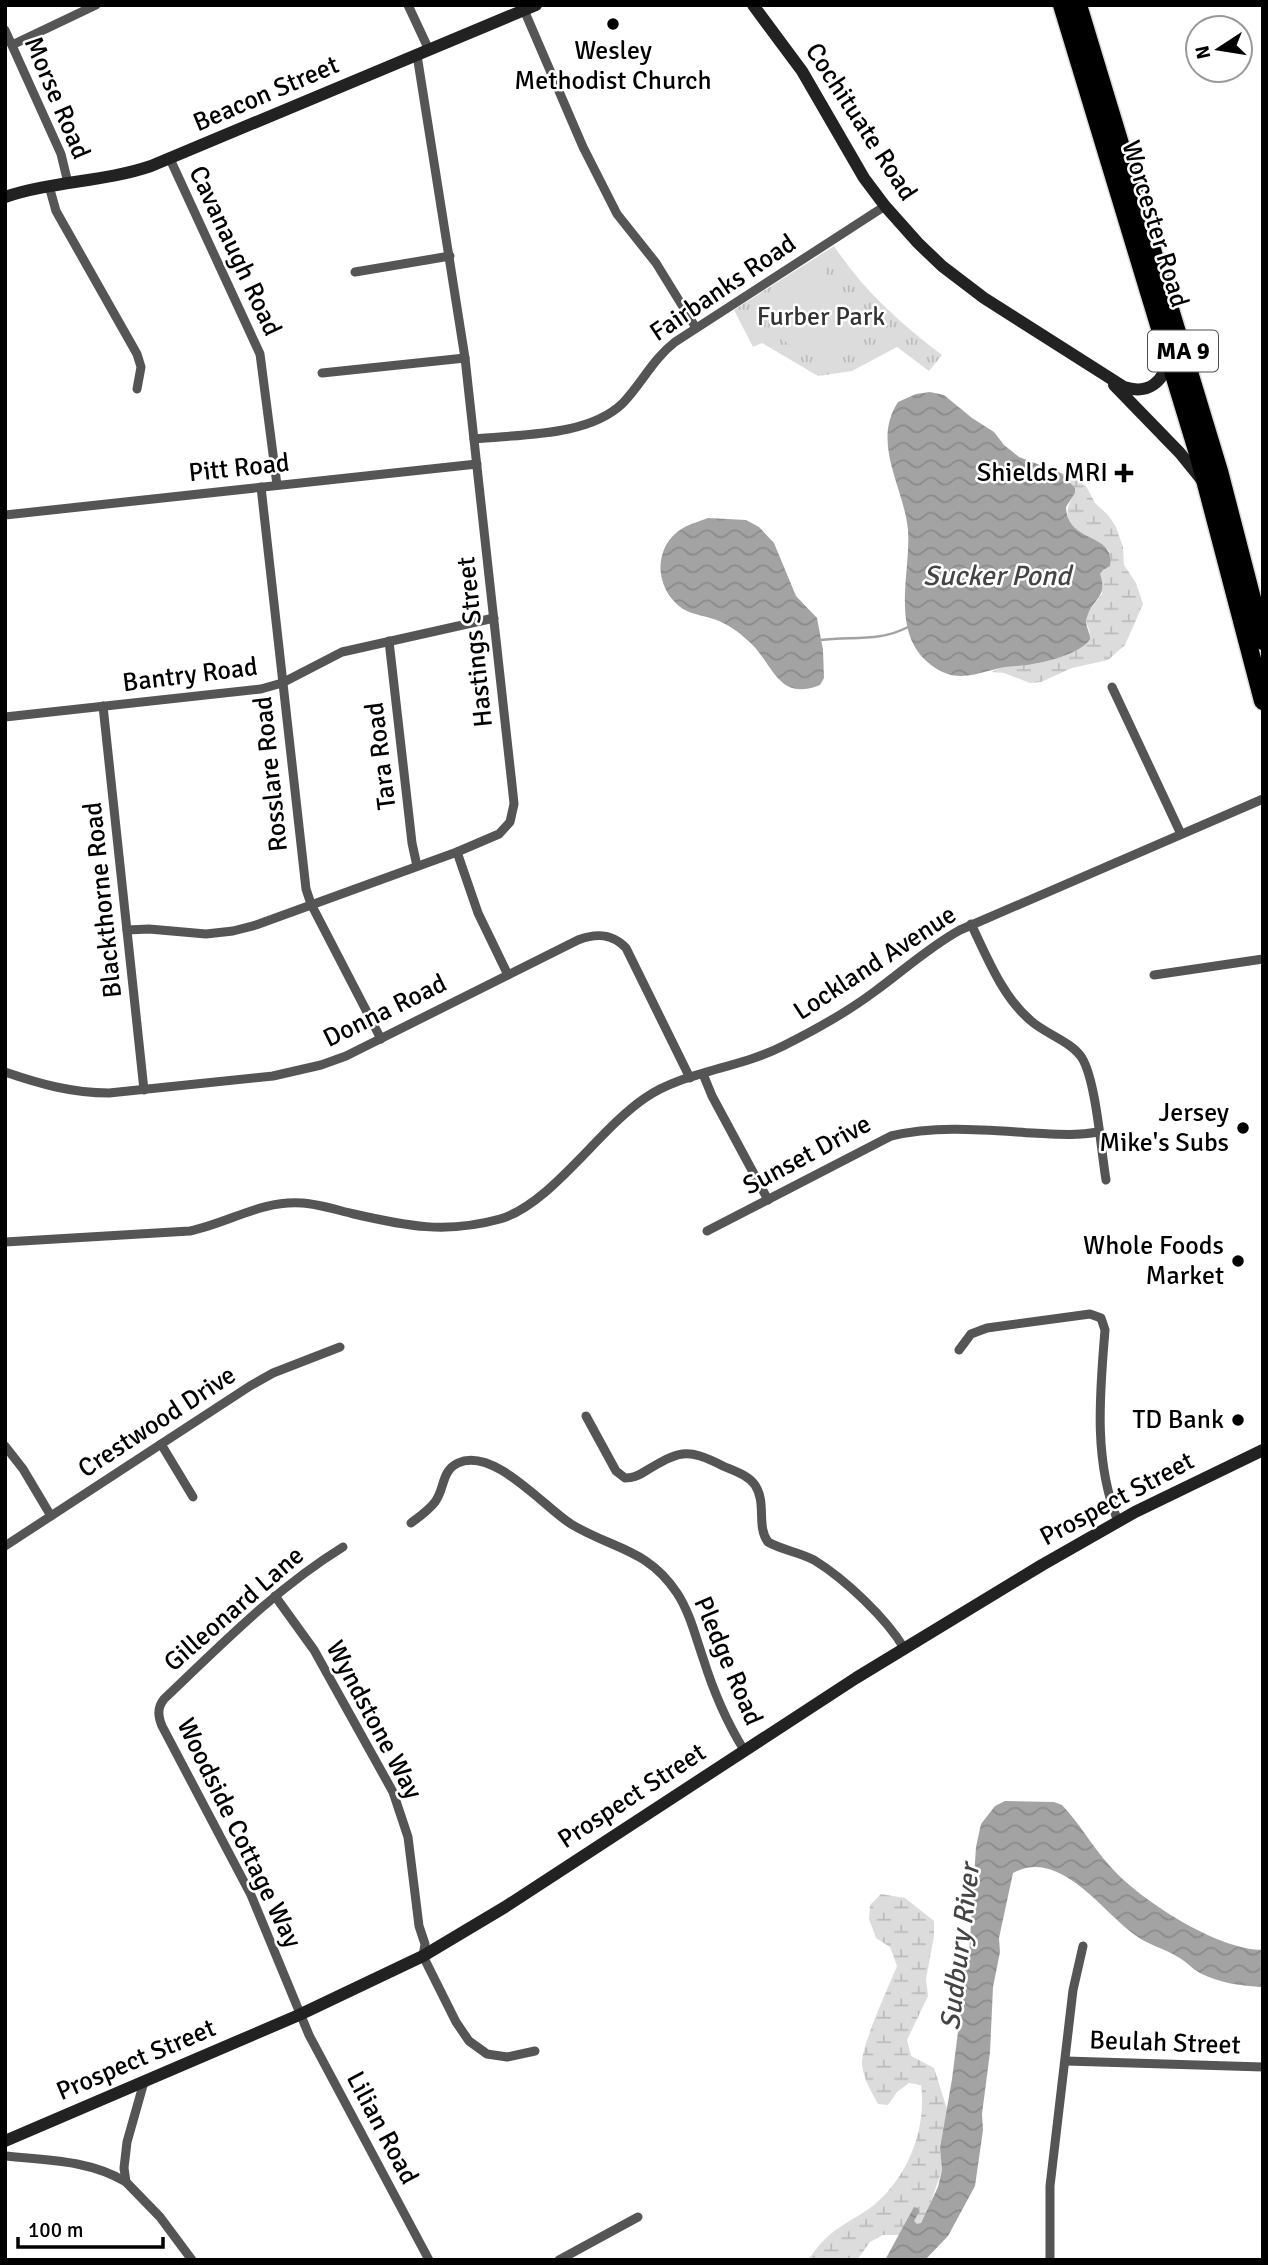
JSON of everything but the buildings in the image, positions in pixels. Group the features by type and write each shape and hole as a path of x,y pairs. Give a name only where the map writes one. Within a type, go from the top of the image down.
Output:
{"highway":[{"name":"Worcester Road","path":"1062,5 1209,491 1263,701"},
{"name":"Worcester Road","path":"1078,5 1219,471 1263,641"},
{"path":"1087,5 1095,64"}],"street":[{"path":"12,45 96,5"},
{"name":"Hastings Street","path":"127,930 219,933 256,925 457,852 499,834 510,822 513,794 465,358 423,53 408,5"},
{"name":"Cochituate Road","path":"752,5 794,58 856,165 885,206 929,254 969,288 1109,379 1131,389 1153,386 1163,376 1168,355"},
{"path":"530,8 578,135 612,204 630,232 656,263 696,327"},
{"name":"Beacon Street","path":"5,197 49,186 121,175 170,159 530,8"},
{"name":"Morse Road","path":"5,30 61,154 68,183"},
{"name":"Cavanaugh Road","path":"170,159 260,354 277,485"},
{"path":"49,186 56,212 137,354 141,367 137,389"},
{"name":"Fairbanks Road","path":"474,439 574,428 596,420 623,402 658,357 696,327 885,206"},
{"path":"355,272 450,256"},
{"path":"322,373 465,358"},
{"name":"Cochituate Road","path":"1109,379 1180,453 1209,491"},
{"name":"Pitt Road","path":"5,515 477,464"},
{"name":"Rosslare Road","path":"261,487 304,880 311,904 381,1039"},
{"name":"Bantry Road","path":"5,717 261,689 282,683 333,655 494,618"},
{"name":"Tara Road","path":"389,641 412,843 417,866"},
{"path":"1112,688 1181,834"},
{"name":"Blackthorne Road","path":"103,706 144,1090"},
{"name":"Lockland Avenue","path":"5,1241 190,1231 261,1206 286,1203 315,1205 424,1229 499,1220 520,1211 538,1198 638,1103 660,1089 761,1056 827,1023 874,993 939,943 971,924 1263,799"},
{"path":"457,852 478,913 508,975"},
{"path":"971,924 1015,1004 1030,1020 1069,1046 1082,1059 1092,1092 1106,1180"},
{"name":"Donna Road","path":"5,1072 40,1084 82,1092 109,1093 290,1073 333,1061 587,937 605,935 620,942 631,957 690,1078"},
{"path":"1154,975 1263,959"},
{"path":"704,1074 712,1096 768,1200"},
{"name":"Sunset Drive","path":"707,1231 876,1142 906,1132 953,1128 1069,1135 1098,1132"},
{"path":"959,1350 971,1334 986,1328 1090,1314 1101,1318 1105,1329 1100,1423 1110,1494 1118,1521"},
{"name":"Crestwood Drive","path":"5,1546 273,1373 340,1347"},
{"path":"586,1416 616,1471 625,1478 635,1477 671,1456 691,1453 705,1456 746,1476 759,1493 763,1533 768,1542 814,1560 835,1576 886,1624 904,1648"},
{"path":"161,1444 193,1497"},
{"path":"5,1446 23,1469 51,1516"},
{"name":"Prospect Street","path":"5,2141 299,2015 423,1956 498,1912 904,1648 1118,1521 1263,1450"},
{"name":"Pledge Road","path":"411,1523 435,1503 450,1468 463,1461 477,1461 517,1480 572,1524 637,1555 658,1572 680,1599 696,1634 726,1719 744,1750"},
{"name":"Gilleonard Lane","path":"158,1708 164,1699 275,1596 342,1547"},
{"name":"Wyndstone Way","path":"275,1596 310,1644 393,1791 408,1837 419,1926 425,1944 423,1956 456,2022 469,2041 486,2054 508,2057 535,2051"},
{"name":"Woodside Cottage Way","path":"158,1708 162,1726 251,1895 299,2015"},
{"path":"1050,2260 1049,2199 1074,1978 1083,1946"},
{"name":"Lilian Road","path":"299,2015 429,2260"},
{"name":"Beulah Street","path":"1066,2061 1263,2067"},
{"path":"126,2182 124,2168 127,2142 144,2082"},
{"path":"5,2156 85,2165 108,2172 126,2182 165,2223 192,2260"},
{"path":"559,2260 638,2217"}],"green space":[{"name":"Furber Park","path":"834,246 857,277 883,305 942,355 929,371 897,347 852,371 818,376 762,343 753,347 734,310"},
{"path":"823,268 863,336 828,352 807,353 783,339 764,306"},
{"path":"1061,473 1086,486 1095,503 1116,527 1123,547 1124,565 1136,583 1143,604 1125,645 1108,660 1072,668 1041,682 1030,683 1004,673 991,672 1007,665 1022,666 1090,633 1087,614 1102,594 1100,574 1109,551 1070,522 1069,505 1075,493 1070,482"},
{"path":"881,1894 905,1898 934,1921 926,1979 928,1996 907,2040 911,2056 934,2068 947,2109 940,2148 942,2170 921,2223 906,2235 883,2235 870,2242 857,2260 808,2260 831,2234 886,2194 905,2166 918,2134 921,2085 909,2083 897,2092 888,2105 878,2104 868,2085 862,2064 876,2016 897,1966 890,1947 876,1938 869,1919 870,1905"}],"water":[{"name":"Sucker Pond","path":"930,392 944,395 994,432 1004,445 1019,457 1061,473 1075,488 1075,493 1066,507 1068,519 1074,527 1106,548 1110,555 1110,566 1100,574 1101,593 1086,620 1090,639 1077,650 1046,661 964,676 942,672 918,652 910,637 906,620 908,530 891,465 888,433 898,402 916,394"},
{"path":"708,518 746,520 759,527 774,543 796,596 817,618 823,650 824,678 820,685 805,689 784,684 740,634 719,621 683,609 666,591 660,568 666,546 683,528"},
{"path":"1005,1801 1054,1802 1062,1805 1109,1865 1158,1907 1202,1932 1244,1948 1263,1950 1263,1987 1230,1983 1200,1973 1181,1959 1135,1935 1064,1875 1047,1868 1030,1867 1013,1873 999,1938 1000,1952 993,1987 990,2052 982,2114 983,2130 975,2186 948,2236 925,2260 885,2260 914,2207 918,2208 919,2212 914,2221 921,2223 938,2187 942,2170 940,2148 959,2024 958,1974 969,1954 976,1847 981,1824 995,1806"}],"waterway":[{"path":"821,640 876,637 908,627"}],"place":[{"name":"Wesley Methodist Church","path":"613,24"},
{"name":"Shields MRI","path":"1124,473"},
{"name":"Jersey Mike's Subs","path":"1243,1128"},
{"name":"Whole Foods Market","path":"1238,1261"},
{"name":"TD Bank","path":"1238,1420"}],"water label":[{"name":"Sudbury River","path":"960,1947"}]}
